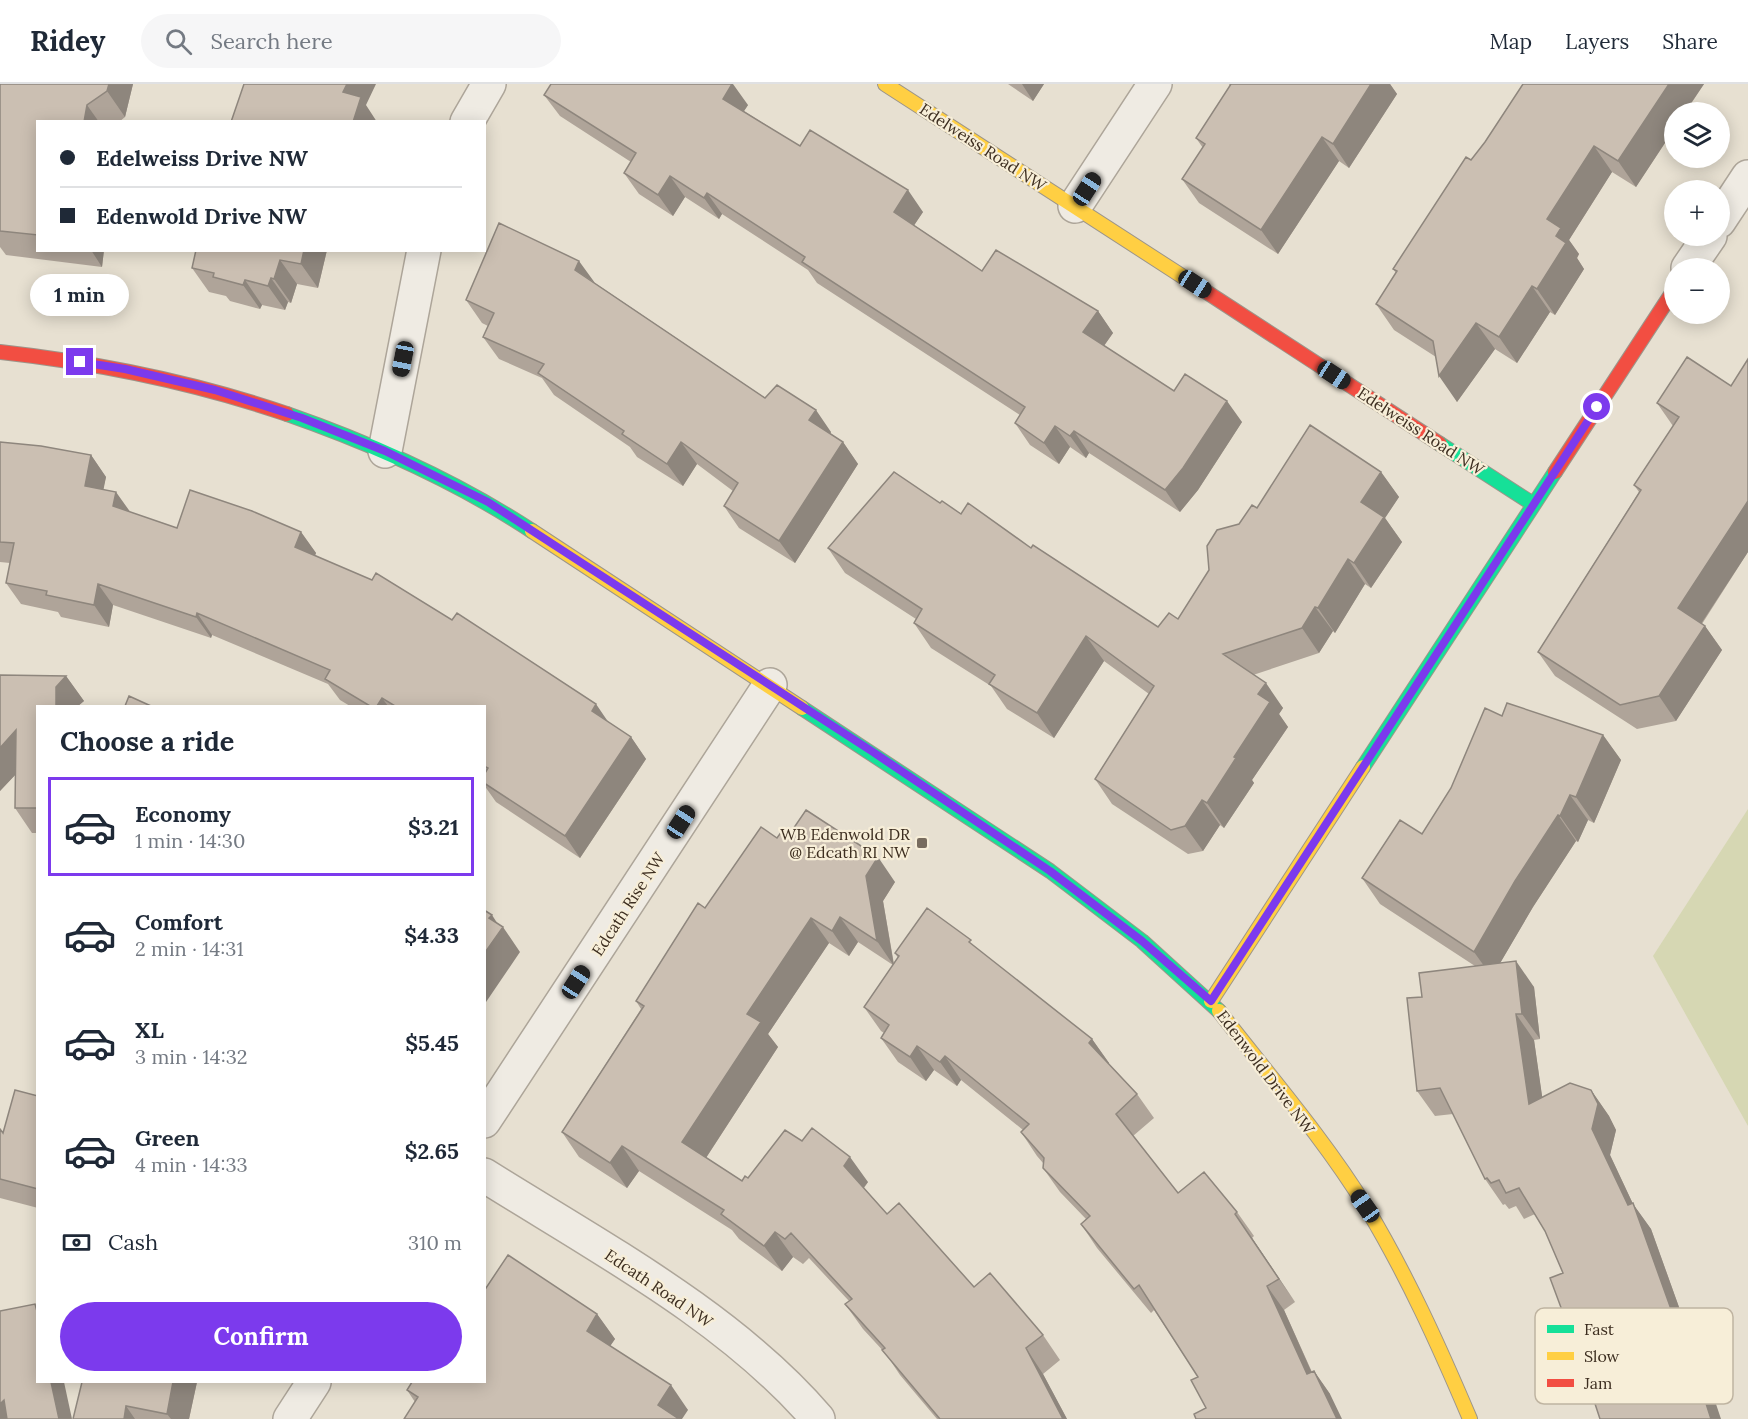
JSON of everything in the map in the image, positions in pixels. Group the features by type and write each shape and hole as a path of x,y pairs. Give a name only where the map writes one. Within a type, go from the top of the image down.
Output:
{"street":[{"path":"468,120 489,84"},
{"name":"Edelweiss Road NW","path":"885,84 1533,504"},
{"path":"1075,206 1155,84"},
{"path":"1730,204 1748,177"},
{"path":"385,451 424,252"},
{"path":"1211,1001 1664,305"},
{"name":"Edenwold Drive NW","path":"0,352 125,369 215,390 302,418 385,451 488,502 770,685 1050,871 1142,941 1211,1001 1295,1108 1365,1206 1428,1321 1470,1419"},
{"name":"Edcath Rise NW","path":"486,1119 770,685"},
{"name":"Edcath Road NW","path":"486,1176 651,1281 738,1341 799,1397 818,1419"},
{"path":"290,1419 313,1383"}],"green space":[{"path":"1748,809 1748,1126 1653,956"}],"building":[{"path":"0,84 109,84 107,91 87,105 84,120 36,120 36,235 0,231"},
{"path":"244,84 347,84 343,92 361,97 354,120 232,120"},
{"path":"551,84 732,84 723,99 800,146 810,130 908,190 894,212 982,271 996,250 1098,311 1083,332 1174,391 1185,374 1227,401 1183,468 1165,490 1074,431 1070,436 1055,426 1044,443 1015,423 1025,407 802,262 805,257 707,193 704,198 670,176 658,195 624,173 636,153 544,95"},
{"path":"1231,84 1371,84 1333,144 1322,137 1261,230 1182,179 1205,144 1196,138"},
{"path":"1523,84 1669,84 1618,161 1594,146 1547,219 1561,228 1556,236 1566,243 1537,289 1532,286 1499,337 1476,323 1439,376 1433,341 1376,304 1397,271 1393,269 1466,157 1471,160"},
{"path":"499,223 579,261 575,270 765,398 777,385 816,410 809,420 843,442 779,541 724,506 738,483 681,442 667,464 622,434 624,431 538,373 544,364 483,337 494,313 466,300"},
{"path":"196,252 304,252 301,264 280,260 274,279 271,278 268,286 245,280 243,285 213,277 214,273 192,268"},
{"path":"1687,357 1731,386 1748,359 1748,501 1678,608 1705,626 1659,696 1620,705 1538,652 1641,490 1634,485 1679,417 1657,403"},
{"path":"1310,425 1381,472 1361,502 1384,517 1354,563 1348,559 1318,608 1315,607 1302,628 1223,654 1266,683 1258,694 1270,702 1207,803 1202,800 1185,826 1171,830 1095,779 1154,686 1086,636 1037,713 989,684 995,675 914,623 922,609 828,548 894,472 940,503 942,501 961,514 968,503 1031,548 1033,545 1158,627 1169,613 1178,619 1209,570 1207,546 1217,530 1239,524 1252,505 1257,508"},
{"path":"0,442 41,446 91,455 85,486 116,492 113,506 177,528 190,490 252,511 301,532 295,547 372,580 376,573 452,620 457,613 596,704 592,711 631,737 565,836 486,784 488,768 486,767 486,705 393,705 382,698 378,705 368,705 325,679 330,670 197,613 196,617 98,584 94,605 46,595 47,591 6,583 14,543 0,542"},
{"path":"0,675 66,676 56,687 56,705 36,705 36,808 15,808 16,730 0,748"},
{"path":"129,696 149,705 125,705"},
{"path":"1507,703 1603,735 1576,797 1570,795 1560,816 1558,815 1515,881 1474,952 1362,878 1400,820 1422,834 1451,788 1485,708 1502,716"},
{"path":"806,810 878,857 866,876 877,941 840,917 832,931 811,918 747,1014 761,1022 682,1142 742,1181 745,1176 748,1178 785,1130 802,1141 812,1128 850,1157 844,1166 887,1214 899,1203 974,1287 990,1273 1043,1335 1026,1348 1063,1419 940,1419 882,1350 885,1348 845,1304 852,1299 791,1233 785,1239 775,1232 764,1246 721,1214 724,1210 622,1146 610,1163 562,1132 644,1006 636,1001 698,903 705,908 761,827 777,838 782,831 789,835"},
{"path":"927,908 971,940 969,942 1092,1039 1089,1043 1137,1094 1116,1114 1178,1193 1204,1172 1237,1212 1235,1214 1279,1279 1267,1286 1307,1374 1314,1371 1337,1419 1196,1419 1194,1414 1206,1408 1191,1380 1198,1377 1139,1285 1134,1289 1081,1224 1090,1216 1043,1168 1044,1158 1021,1132 1029,1124 945,1056 940,1062 917,1046 910,1057 881,1038 889,1025 864,1007 899,956 895,953"},
{"path":"486,911 492,915 489,918 503,927 486,951"},
{"path":"1516,961 1522,1014 1516,1014 1529,1104 1570,1083 1591,1090 1598,1104 1592,1129 1628,1205 1633,1203 1671,1308 1561,1308 1550,1278 1563,1273 1545,1231 1519,1188 1506,1193 1499,1180 1491,1183 1487,1178 1485,1179 1440,1088 1417,1091 1407,998 1422,997 1419,973"},
{"path":"15,1090 36,1095 36,1188 0,1179 0,1129 3,1133"},
{"path":"508,1255 597,1314 587,1331 671,1385 658,1405 679,1419 404,1419 418,1397 407,1390 411,1383 486,1383 486,1288"},
{"path":"35,1304 36,1383 51,1383 59,1419 7,1419 4,1400 0,1404 0,1311"},
{"path":"82,1383 173,1383 167,1414 126,1406 124,1419 73,1419"},
{"path":"1595,1404 1706,1404 1711,1419 1600,1419"}],"traffic: fast":[{"path":"287,414 413,465 474,496 532,531"},
{"path":"1440,444 1533,504"},
{"path":"1363,767 1555,472"},
{"path":"802,708 1050,871 1142,941 1219,1011"}],"traffic: slow":[{"path":"885,84 1205,291"},
{"path":"532,531 802,708"},
{"path":"1211,1001 1363,767"},
{"path":"1219,1011 1314,1132 1366,1207 1422,1311 1470,1419"}],"traffic: jam":[{"path":"1205,291 1440,444"},
{"path":"1555,472 1664,305"},
{"path":"0,352 145,375 216,392 287,414"}],"place":[{"name":"WB Edenwold DR @ Edcath RI NW","path":"922,843"}],"route":[{"path":"80,362 125,369 215,390 302,418 385,451 488,502 873,752 1050,871 1142,941 1211,1001 1597,407"}]}
